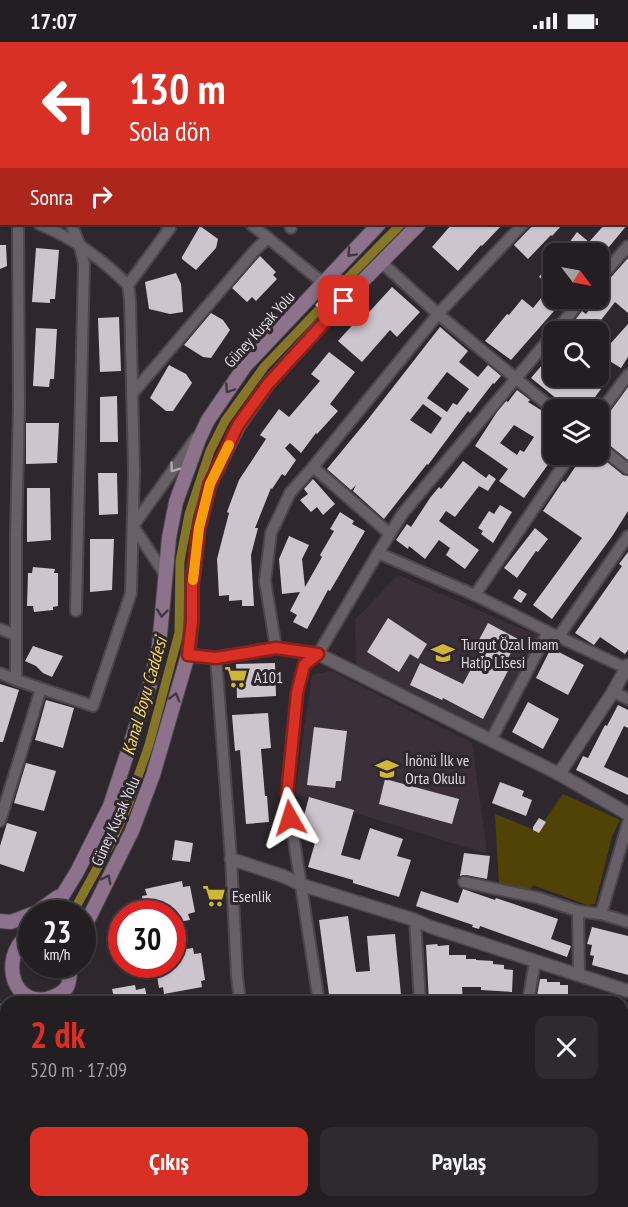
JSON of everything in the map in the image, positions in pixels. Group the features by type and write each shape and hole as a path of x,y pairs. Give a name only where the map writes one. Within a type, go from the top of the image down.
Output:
{"main road":[{"name":"Güney Kuşak Yolu","path":"60,900 110,806 150,684 159,646 169,538 176,502 199,439 208,420 245,366 374,225"},
{"name":"Güney Kuşak Yolu","path":"96,904 132,831 153,775 188,655 192,621 192,586 199,528 210,484 238,425 268,384 418,225"},
{"path":"53,900 65,892"},
{"path":"0,921 11,922 18,919"},
{"path":"0,930 18,933"},
{"path":"18,941 4,955 8,975 18,995"},
{"path":"66,996 69,978"},
{"path":"56,996 68,986"}],"street":[{"path":"16,680 18,225"},
{"path":"0,673 93,706 131,593 134,471 128,285 104,262 79,243 41,225"},
{"path":"71,225 84,264 76,612"},
{"path":"128,285 170,225"},
{"path":"252,225 323,283"},
{"path":"276,648 265,581 271,533 290,493 438,314 522,225"},
{"path":"132,394 256,249 268,238"},
{"path":"609,268 628,246"},
{"path":"381,262 438,314 543,401"},
{"path":"563,321 574,309"},
{"path":"318,996 287,795 297,693 304,665 318,654 403,513 543,345"},
{"path":"609,400 628,375"},
{"path":"133,526 208,420"},
{"path":"609,454 628,469"},
{"path":"475,595 564,465"},
{"path":"313,467 390,534"},
{"path":"133,526 166,576"},
{"path":"491,740 553,634 628,536"},
{"path":"378,553 475,595 553,634 627,667 559,774"},
{"path":"0,629 16,634"},
{"path":"188,655 216,658 276,648 318,654 559,774 628,814"},
{"path":"216,658 239,996"},
{"path":"0,821 41,689"},
{"path":"613,692 628,699"},
{"path":"601,914 628,823"},
{"path":"231,859 283,876 302,885 628,991"},
{"path":"464,882 539,898 578,911 601,914 628,922"},
{"path":"578,911 579,975"},
{"path":"415,920 420,996"},
{"path":"529,996 536,961"}],"shaded area":[{"name":"Turgut Özal İmam Hatip Lisesi","path":"398,575 540,637 488,732 356,668 355,620"},
{"name":"İnönü İlk ve Orta Okulu","path":"332,671 472,743 487,854 295,794 312,675"},
{"path":"563,794 620,820 612,837 595,904 587,905 533,885 529,892 499,884 495,814 537,831"}],"building":[{"path":"451,225 502,225 458,271 432,247"},
{"path":"533,225 562,225 551,235 528,259 514,245"},
{"path":"604,225 627,225 609,247 609,243 569,243 577,232 589,242"},
{"path":"200,226 218,239 216,248 196,270 182,257"},
{"path":"0,245 6,245 7,266 0,269"},
{"path":"36,248 59,250 55,299 50,299 50,303 32,302"},
{"path":"260,256 276,272 273,275 277,279 256,301 252,297 247,302 232,288"},
{"path":"628,258 628,313 615,302 600,321 574,321 582,311 586,314 590,309 609,309 609,280"},
{"path":"176,273 181,284 183,312 170,314 149,309 145,282"},
{"path":"344,275 350,281 322,311 315,305"},
{"path":"392,287 420,312 397,337 390,330 362,362 338,341 358,319 360,322"},
{"path":"543,296 543,309 556,309 511,360 485,341 522,299 533,308"},
{"path":"211,313 223,320 230,330 211,358 203,357 184,345"},
{"path":"119,317 121,371 100,372 98,318"},
{"path":"628,324 628,357 621,368 609,361 609,342 611,343"},
{"path":"440,327 468,351 459,362 478,377 488,365 501,376 470,413 468,411 384,519 353,491 356,485 351,490 327,469","holes":["447,372 469,389 457,405 453,403 447,412 427,398","423,404 442,418 431,434 410,420"]},
{"path":"36,328 57,329 54,379 50,379 49,387 33,386"},
{"path":"329,352 355,372 330,404 338,411 316,433 301,453 290,443 285,448 296,460 285,476 282,474 271,488 255,528 258,528 251,555 254,606 242,606 242,600 229,601 229,595 219,596 217,559 229,513 227,512 239,480 266,439 260,435 279,409 289,417 320,381 311,374"},
{"path":"543,364 543,387 599,387 601,389 594,399 557,399 531,378"},
{"path":"169,365 186,374 192,383 173,411 166,411 150,398"},
{"path":"628,387 628,460 609,445 609,413"},
{"path":"517,390 530,400 528,402 543,411 543,465 548,465 524,498 499,481 508,469 475,446 506,401 508,402","holes":["514,425 534,437 524,452 520,450 517,455 500,443"]},
{"path":"117,396 118,442 100,442 100,397"},
{"path":"26,423 59,423 57,463 26,464"},
{"path":"463,461 486,478 489,474 496,479 488,491 479,486 455,517 446,511 439,521 479,550 465,569 446,555 450,548 439,540 425,559 409,546 408,549 396,540 407,524 411,527 430,498 439,487 441,489"},
{"path":"609,464 623,475 628,476 628,511 552,619 533,605 582,538 543,511 563,481 565,482 577,465"},
{"path":"98,473 117,473 118,514 99,515"},
{"path":"313,479 335,504 323,515 317,507 311,512 300,500 308,494 304,489"},
{"path":"27,488 50,488 51,540 27,542"},
{"path":"500,505 512,512 493,543 481,534 483,531 478,528 489,511 494,514"},
{"path":"340,512 354,521 352,524 365,531 307,629 293,622 297,615 290,611 300,592 282,594 279,559 289,536 309,545 302,559 305,587 322,557 320,555 334,531 330,529"},
{"path":"535,528 548,539 538,552 536,551 517,578 504,568"},
{"path":"90,539 114,539 112,590 90,592"},
{"path":"628,552 628,650 625,654 600,637 594,645 575,633 622,566 619,564"},
{"path":"33,567 55,569 54,573 58,573 58,606 53,607 53,610 34,612 33,606 27,606 28,573 32,573"},
{"path":"519,589 527,594 521,603 513,598"},
{"path":"388,618 427,644 418,659 410,654 399,672 367,652"},
{"path":"488,623 518,639 506,662 511,665 483,719 443,698 442,700 410,685 420,663 463,684 479,654 473,651"},
{"path":"33,646 63,656 52,677 25,661"},
{"path":"551,648 584,665 568,695 536,678"},
{"path":"275,663 276,696 237,698 236,664"},
{"path":"0,684 19,690 3,742 0,742"},
{"path":"46,700 74,708 63,748 35,740"},
{"path":"528,702 559,719 543,749 512,732"},
{"path":"618,705 628,710 628,728 624,726 604,767 628,778 628,795 576,770 583,756 588,758"},
{"path":"268,713 271,748 261,749 269,822 246,824 240,750 235,751 232,715"},
{"path":"314,727 347,731 341,781 336,781 335,788 307,785"},
{"path":"26,763 56,771 44,811 14,803"},
{"path":"385,779 459,799 452,824 379,804"},
{"path":"500,782 524,791 522,796 532,800 526,816 492,803"},
{"path":"309,797 354,810 341,855 360,860 370,828 403,839 397,856 411,860 399,897 308,867 317,836 300,832"},
{"path":"539,818 546,822 539,833 533,830 533,827"},
{"path":"7,823 37,832 24,872 0,864 0,846"},
{"path":"175,840 193,843 190,862 172,860"},
{"path":"464,853 490,856 487,879 460,876"},
{"path":"182,881 183,887 190,886 195,912 188,914 190,920 186,921 186,900 143,900 142,896 147,895 145,889"},
{"path":"463,889 558,919 551,939 571,946 567,957 480,926 479,929 472,927 473,925 416,906 421,891 458,903"},
{"path":"348,916 356,972 370,971 367,936 395,934 401,995 329,996 319,920"},
{"path":"592,927 628,936 628,975 592,965 594,956 590,955 592,945 587,944"},
{"path":"426,945 449,945 449,955 466,955 466,959 493,961 493,964 504,965 504,969 513,970 512,992 481,990 481,987 462,987 463,996 429,996"},
{"path":"193,948 194,954 201,953 205,980 201,981 202,987 164,994 163,987 159,988 157,978 186,978 186,949"},
{"path":"540,979 568,985 568,996 537,996"},
{"path":"135,985 136,990 145,988 147,996 114,996 112,989"}],"waterway":[{"name":"Kanal Boyu Caddesi","path":"340,286 400,225"},
{"name":"Kanal Boyu Caddesi","path":"80,900 127,808 149,745 179,633 180,561 189,514 210,451 225,421 264,367 327,301"}],"slow traffic":[{"path":"193,580 199,528 210,484 229,445"}],"place":[{"name":"Turgut Özal İmam Hatip Lisesi","path":"443,653"},
{"name":"A101","path":"236,677"},
{"name":"İnönü İlk ve Orta Okulu","path":"387,769"},
{"name":"Esenlik","path":"214,896"}],"route":[{"path":"290,818 287,795 297,693 304,665 318,654 276,648 216,658 188,655 192,621 192,586 199,528 210,484 238,425 268,384 344,301"}]}
